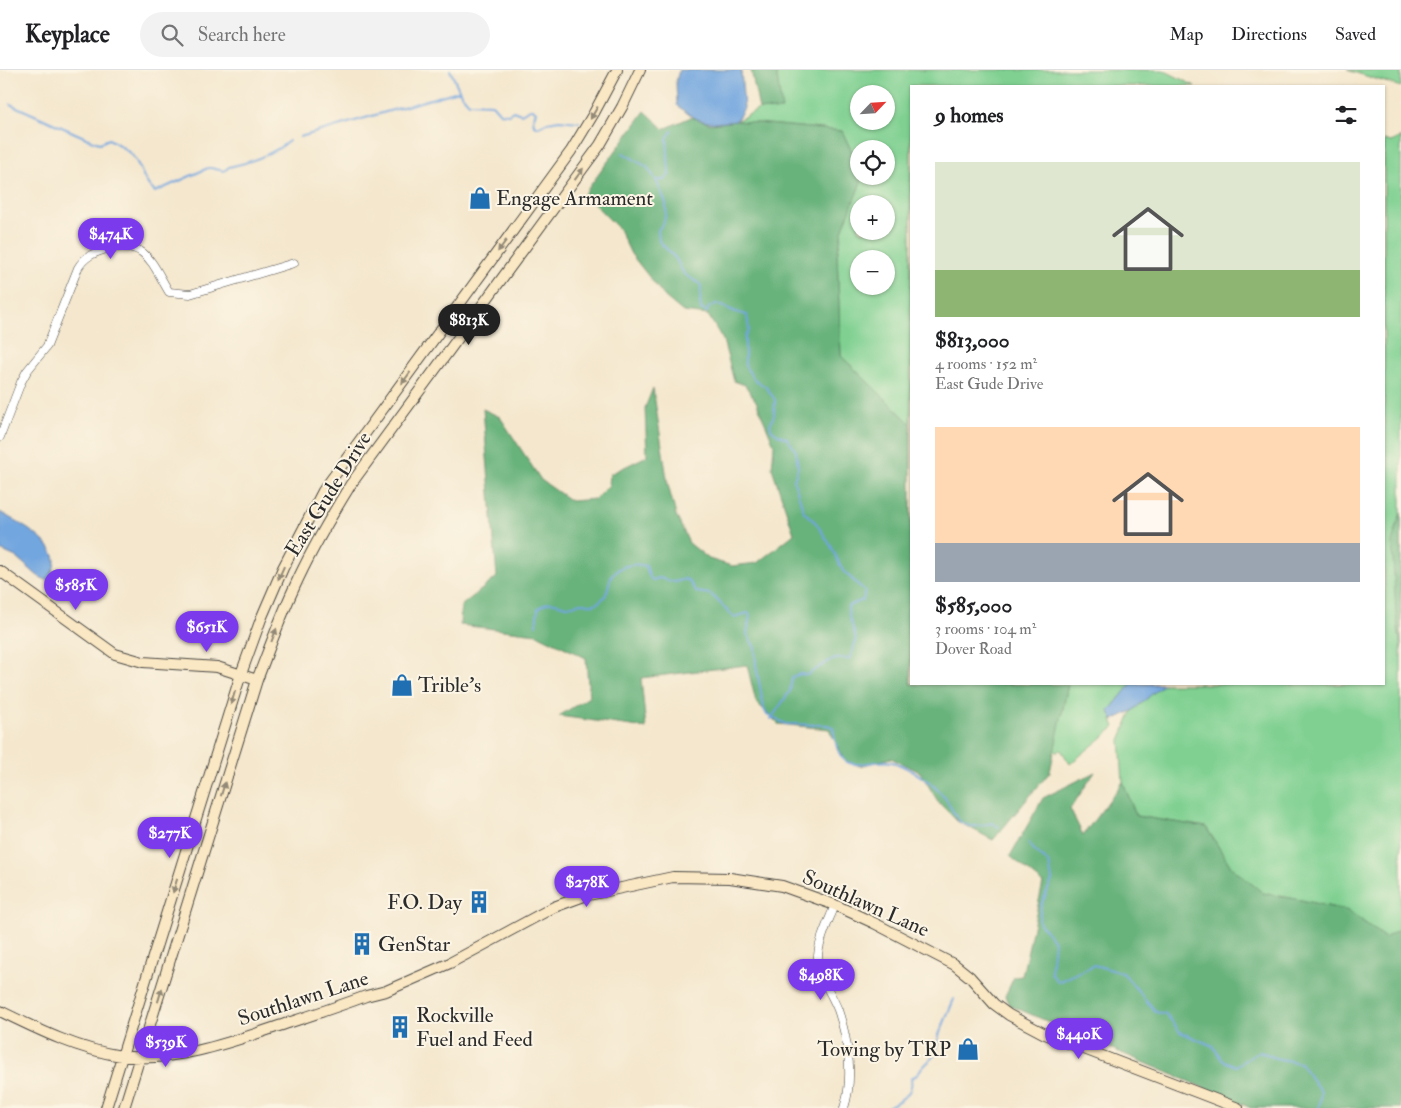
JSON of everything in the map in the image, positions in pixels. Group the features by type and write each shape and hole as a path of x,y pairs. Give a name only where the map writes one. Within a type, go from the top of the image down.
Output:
{"main road":[{"name":"East Gude Drive","path":"106,1108 241,674 261,619 283,568 323,491 571,151 617,70"},
{"name":"East Gude Drive","path":"124,1108 256,680 294,587 317,540 351,484 586,164 618,114 640,70"},
{"path":"0,571 115,654 143,662 206,666 241,674 256,680"},
{"name":"Southlawn Lane","path":"0,1011 70,1044 122,1056 175,1054 221,1045 386,991 450,962 554,907 584,896 672,878 730,878 782,886 835,905 955,965 970,977 994,1004 1009,1015 1045,1034 1238,1108"}],"street":[{"path":"0,437 26,371 46,346 78,268 82,261 92,253 119,246 134,248 148,256 169,292 190,294 294,263"},
{"path":"835,905 820,945 818,957 823,978 837,1009 846,1045 849,1067 848,1088 844,1108"}],"green space":[{"path":"751,70 776,70 782,110 759,109"},
{"path":"776,70 1163,70 1193,85 910,85 910,423 841,356 837,255 842,231 850,210 850,240 895,240 895,195 856,195 860,185 895,185 895,140 850,140 850,148 842,131 736,121 759,109 781,110"},
{"path":"1347,70 1401,70 1401,87"},
{"path":"645,111 664,129 691,117 711,124 736,121 842,131 850,148 850,185 860,185 856,195 850,195 850,210 842,231 837,255 841,356 910,423 910,685 1068,685 1050,772 993,840 957,821 939,803 920,772 891,758 860,766 844,760 829,729 778,724 756,702 747,665 641,678 646,728 559,716 589,697 586,658 537,634 460,625 461,606 497,577 483,409 500,417 541,480 571,501 595,499 609,485 610,474 647,456 645,408 653,388 668,485 676,515 689,543 709,559 732,566 757,563 794,534 772,468 774,445 756,401 745,385 734,381 723,340 708,315 683,312 665,297 631,254 619,229 584,194"},
{"path":"1401,137 1401,561 1396,613 1401,648 1401,928 1385,938 1349,911 1263,893 1231,867 1206,827 1136,816 1123,782 1120,740 1132,711 1163,685 1385,685 1385,140 1391,142"},
{"path":"1401,512 1401,648 1396,613 1392,542"},
{"path":"1068,685 1130,685 1109,711 1115,727 1070,764 1061,750 1042,755 1048,730 1062,714"},
{"path":"1095,772 1070,809 1083,835 1123,782 1136,816 1206,827 1231,867 1263,893 1349,911 1385,938 1401,928 1401,1108 1251,1108 1009,1005 1005,996 1014,977 1022,976 1043,883 1010,856 1043,798"}],"water":[{"path":"679,70 741,70 744,108 736,121 704,121 692,116 677,105 676,82"},
{"path":"0,512 34,533 54,554 55,562 48,581 38,576 16,557 0,550"},
{"path":"1130,685 1163,685 1132,711 1113,720 1109,711"}],"waterway":[{"path":"450,70 461,94 469,103 492,104 500,113 509,114 513,111 521,114 533,109 536,112 533,119 534,125 538,127 548,122 559,120 579,122"},
{"path":"300,137 458,91"},
{"path":"10,104 93,141 100,143 109,139 132,155 145,180 155,192 208,168 224,171 229,167 253,160 276,150 289,141"},
{"path":"656,180 665,180 669,175 667,138 672,131"},
{"path":"623,153 647,167 656,180 666,203 664,222 658,230 659,241 676,259 684,274 700,284 701,309 707,312 709,307 717,304 747,315 749,330 745,337 745,366 754,379 767,388 775,400 774,415 770,425 771,429 787,438 796,451 798,467 794,481 804,512 816,523 831,546 843,571 865,591 863,600 848,606 855,636 855,642 849,659 840,658 829,661 807,675 800,674 792,677 790,691 771,719"},
{"path":"536,625 538,609 546,604 552,603 567,606 580,603 593,604 601,601 612,575 625,566 646,566 650,578 653,580 659,578 675,582 685,579 689,581 696,592 710,594 714,597 734,617 748,613 750,615 747,634 755,648 756,665 764,709 767,715 786,724 827,725 833,727 838,751 847,762 852,764 883,761 896,763 916,773 935,787 962,823 973,826 992,823 999,827"},
{"path":"1029,843 1049,863 1052,880 1041,905 1039,922 1054,941 1051,973 1058,982 1094,965 1123,973 1156,1012 1166,1014 1180,1032 1213,1046 1222,1060 1236,1066 1259,1051 1275,1058 1300,1063 1321,1092 1319,1108"},
{"path":"886,1108 908,1093 911,1078 917,1075 936,1054 939,1035 954,999"}],"place":[{"name":"Engage Armament","path":"480,198"},
{"name":"Trible's","path":"402,685"},
{"name":"F.O. Day","path":"479,902"},
{"name":"GenStar","path":"362,944"},
{"name":"Rockville Fuel and Feed","path":"400,1027"},
{"name":"Towing by TRP","path":"968,1049"}]}
